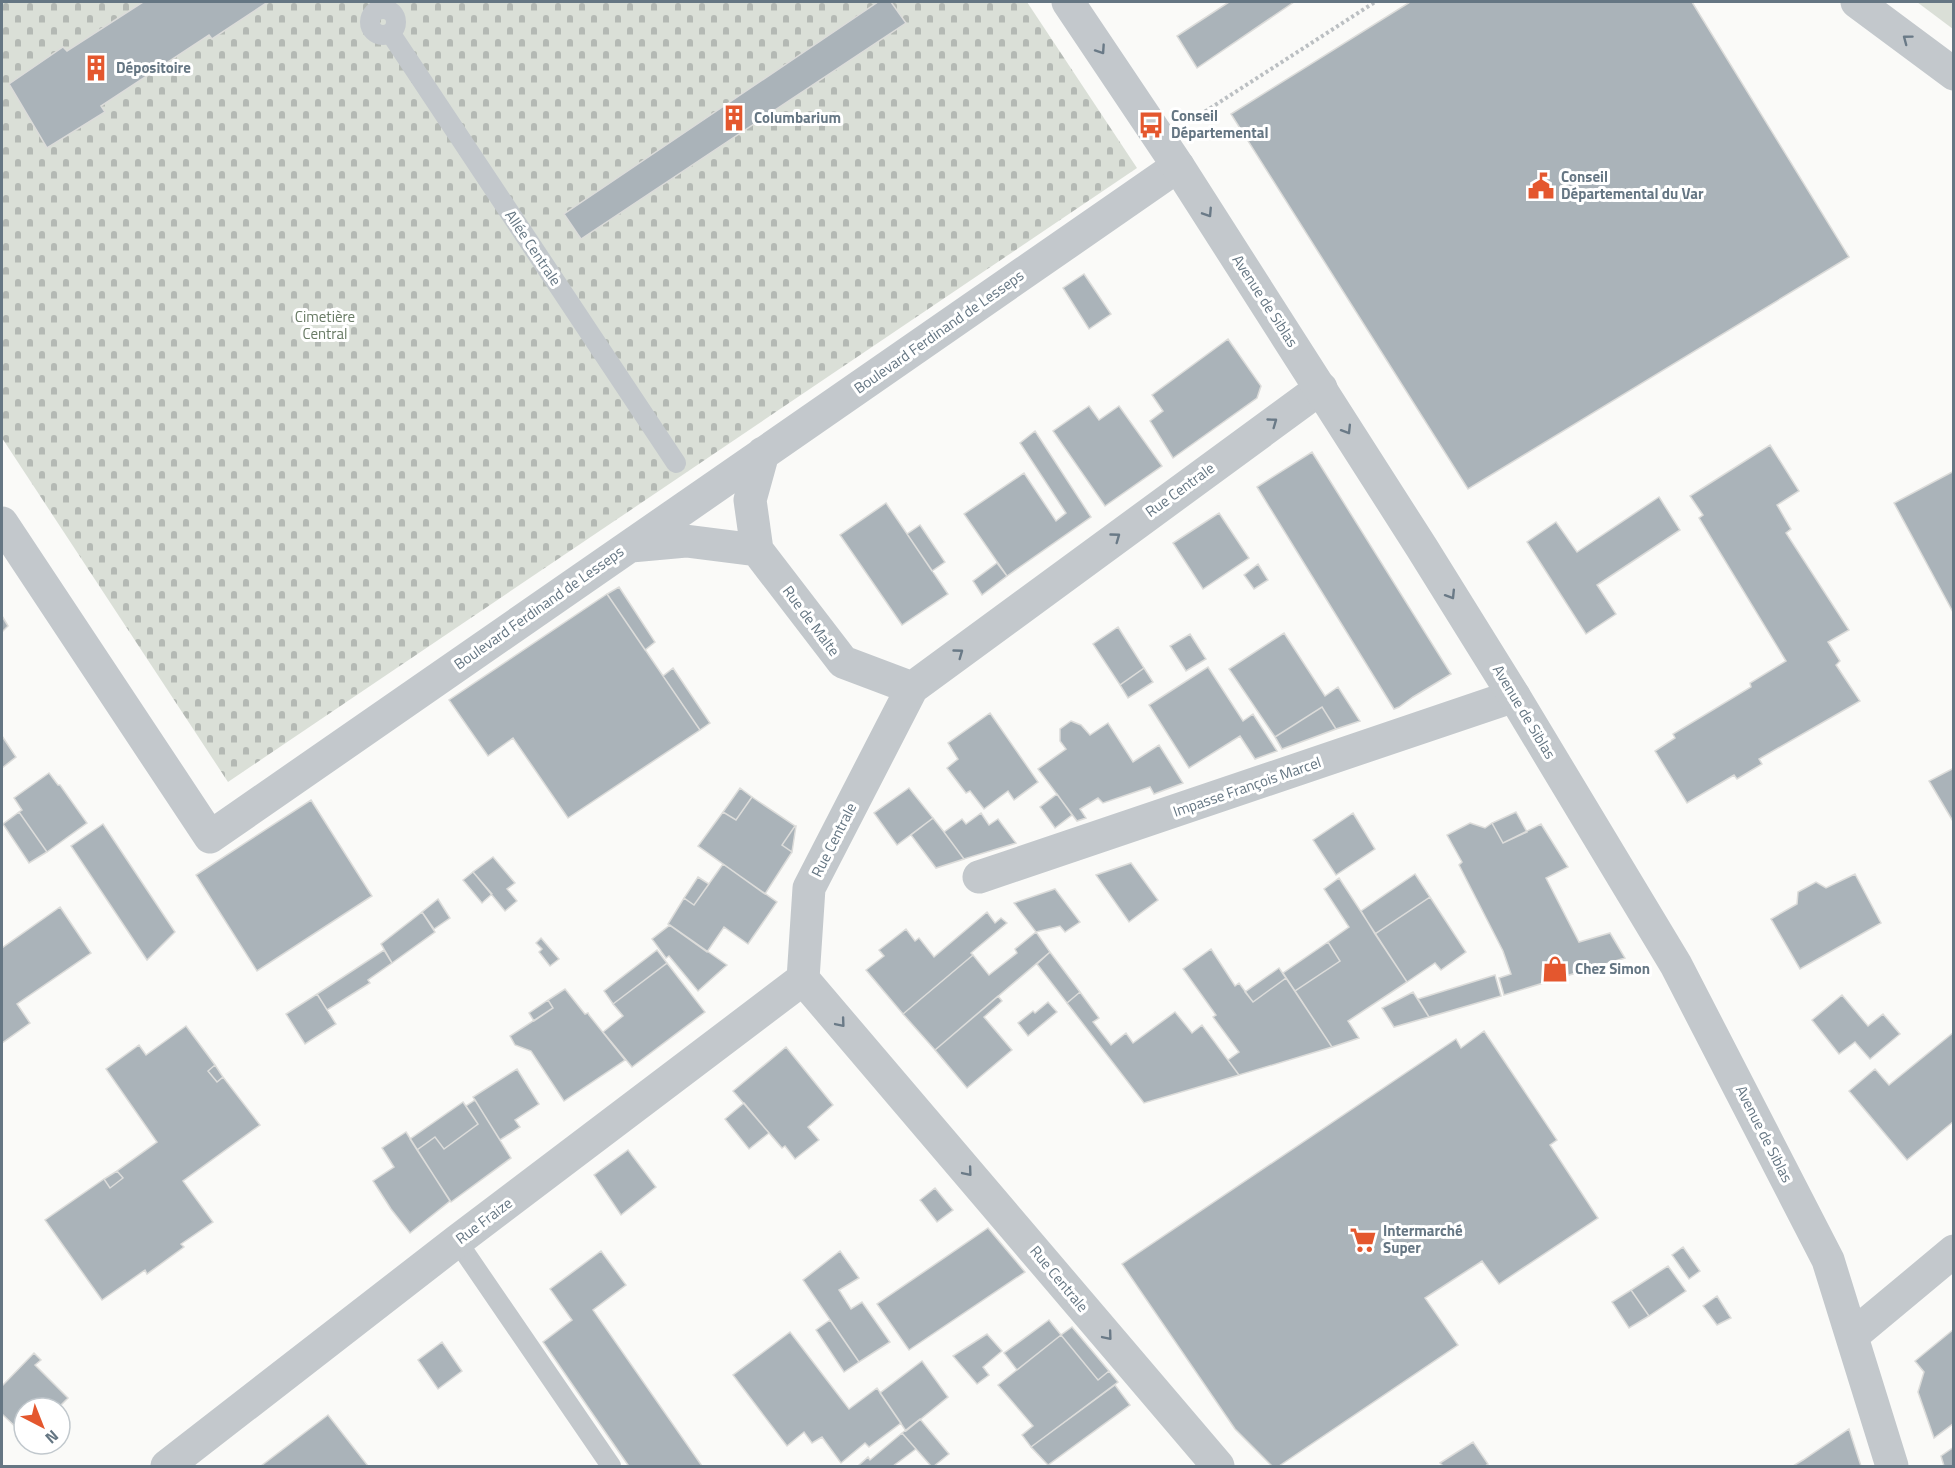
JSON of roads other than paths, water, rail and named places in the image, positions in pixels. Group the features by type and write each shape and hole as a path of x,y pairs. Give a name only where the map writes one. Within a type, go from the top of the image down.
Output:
{"street":[{"name":"Avenue de Siblas","path":"1068,2 1321,388 1514,696 1676,964 1828,1260 1892,1467"},
{"path":"1857,2 1953,74"},
{"name":"Boulevard Ferdinand de Lesseps","path":"2,523 210,837 763,453 1169,153"},
{"name":"Rue Centrale","path":"1218,1467 803,979 809,888 912,688 1321,388"},
{"name":"Rue de Malte","path":"763,453 750,500 757,550 843,662 912,688"},
{"path":"627,546 686,541 757,550"},
{"name":"Impasse François Marcel","path":"979,877 1514,696"},
{"name":"Rue Fraize","path":"167,1467 457,1241 803,979"},
{"path":"1852,1336 1953,1251"}],"lane":[{"name":"Allée Centrale","path":"372,6 388,9 395,15 397,23 391,34 676,463"},
{"path":"457,1241 611,1467"}],"place":[{"name":"Dépositoire","path":"96,68"},
{"name":"Columbarium","path":"734,118"},
{"name":"Conseil Départemental","path":"1151,125"},
{"name":"Conseil Départemental du Var","path":"1541,186"},
{"name":"Chez Simon","path":"1555,969"},
{"name":"Intermarché Super","path":"1363,1240"}],"park label":[{"name":"Cimetière Central","path":"325,326"}]}
